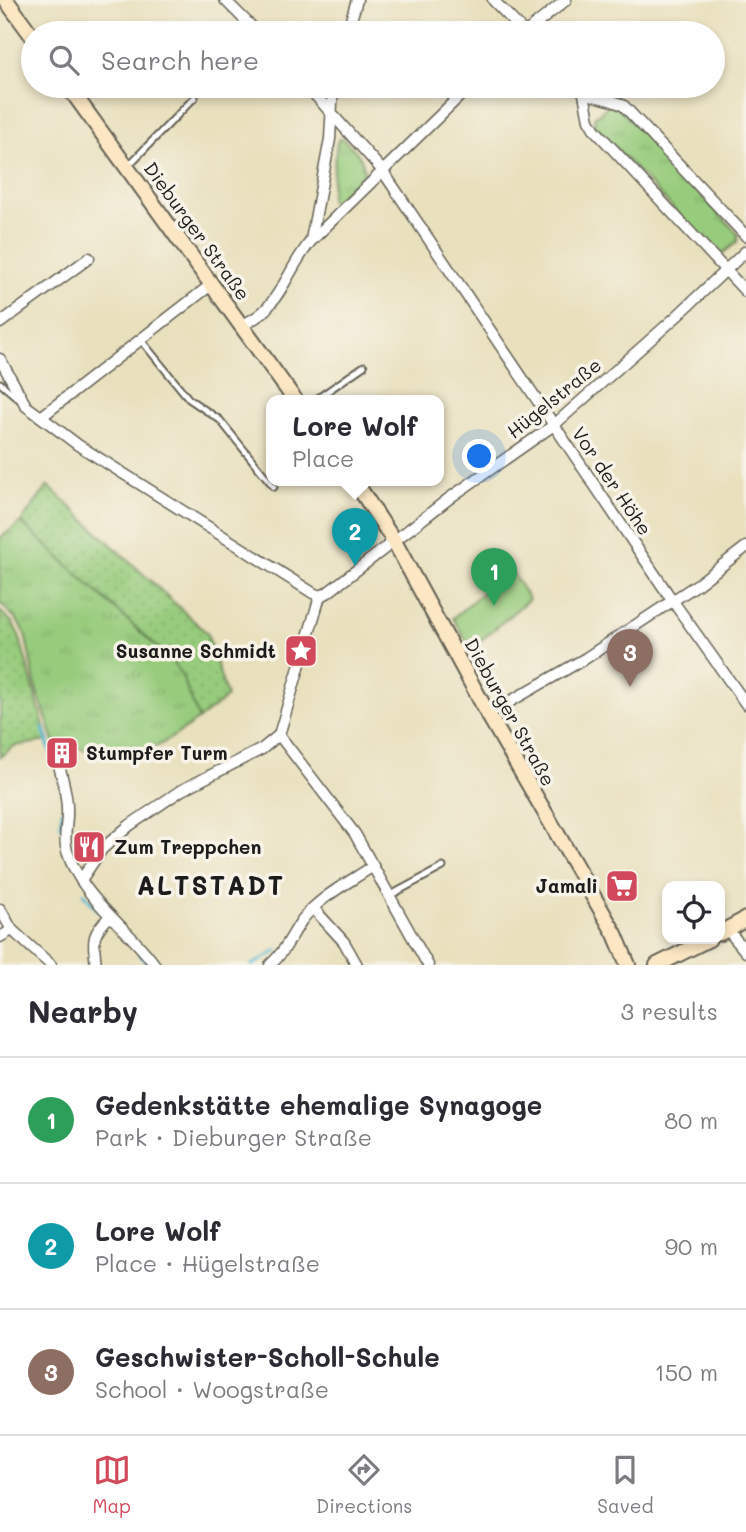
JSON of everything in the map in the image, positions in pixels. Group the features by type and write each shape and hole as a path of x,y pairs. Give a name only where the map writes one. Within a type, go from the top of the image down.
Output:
{"street":[{"path":"6,0 21,21"},
{"path":"225,0 246,21"},
{"path":"351,21 357,0"},
{"path":"493,0 513,21"},
{"path":"540,21 566,0"},
{"name":"Dieburger Straße","path":"77,98 291,395"},
{"name":"Vor der Höhe","path":"318,98 382,170 672,600 746,704"},
{"path":"311,240 322,190 332,98"},
{"path":"242,326 272,303 299,255 311,240 457,98"},
{"path":"582,98 594,131 746,292"},
{"path":"607,98 624,106 746,236"},
{"name":"Hügelstraße","path":"320,596 451,497 554,425 746,251"},
{"path":"0,323 89,258"},
{"path":"41,417 212,284"},
{"path":"0,359 26,406 78,444 320,596 279,735 262,749 180,791 130,825 102,849 81,880"},
{"name":"Dieburger Straße","path":"358,486 394,541 488,714 615,934 628,965"},
{"path":"488,714 586,658 746,547"},
{"path":"279,735 342,816 428,965"},
{"path":"58,761 67,803 65,842 81,880 107,919 138,943 155,965"},
{"path":"270,965 283,952 313,908 373,866"},
{"path":"313,908 344,942 357,965"},
{"path":"0,909 12,930 51,965"},
{"path":"96,965 95,931 107,919"},
{"path":"725,930 746,919"},
{"path":"0,937 12,930"},
{"path":"725,933 746,952"},
{"path":"657,965 699,944"}],"lane":[{"path":"127,167 194,98"},
{"path":"141,340 189,399 220,420 266,477"},
{"path":"322,395 364,366"},
{"path":"0,383 26,406"},
{"path":"389,896 443,867"}],"green space":[{"path":"609,105 618,107 738,234 737,242 722,254 716,254 595,126 594,117"},
{"path":"341,138 360,158 364,173 333,203 330,200 337,142"},
{"path":"48,486 207,633 227,697 199,719 181,673 172,661 21,522"},
{"path":"21,522 172,661 181,673 199,719 159,745 130,755 99,753 54,741 36,688 25,633 0,603 0,538"},
{"path":"510,569 529,599 471,649 453,618"},
{"path":"0,611 12,622 19,635 48,741 14,746 0,757"}],"waterway":[{"path":"43,728 54,763"},
{"path":"61,826 62,811"},
{"path":"84,894 101,913"},
{"path":"252,965 277,951"},
{"path":"140,954 148,965"}],"place":[{"name":"Lore Wolf","path":"355,566"},
{"name":"Gedenkstätte ehemalige Synagoge","path":"494,606"},
{"name":"Susanne Schmidt","path":"301,651"},
{"name":"Geschwister-Scholl-Schule","path":"630,687"},
{"name":"Stumpfer Turm","path":"62,753"},
{"name":"Zum Treppchen","path":"89,847"},
{"name":"Jamali","path":"622,886"}],"district":[{"name":"ALTSTADT","path":"211,886"}]}
